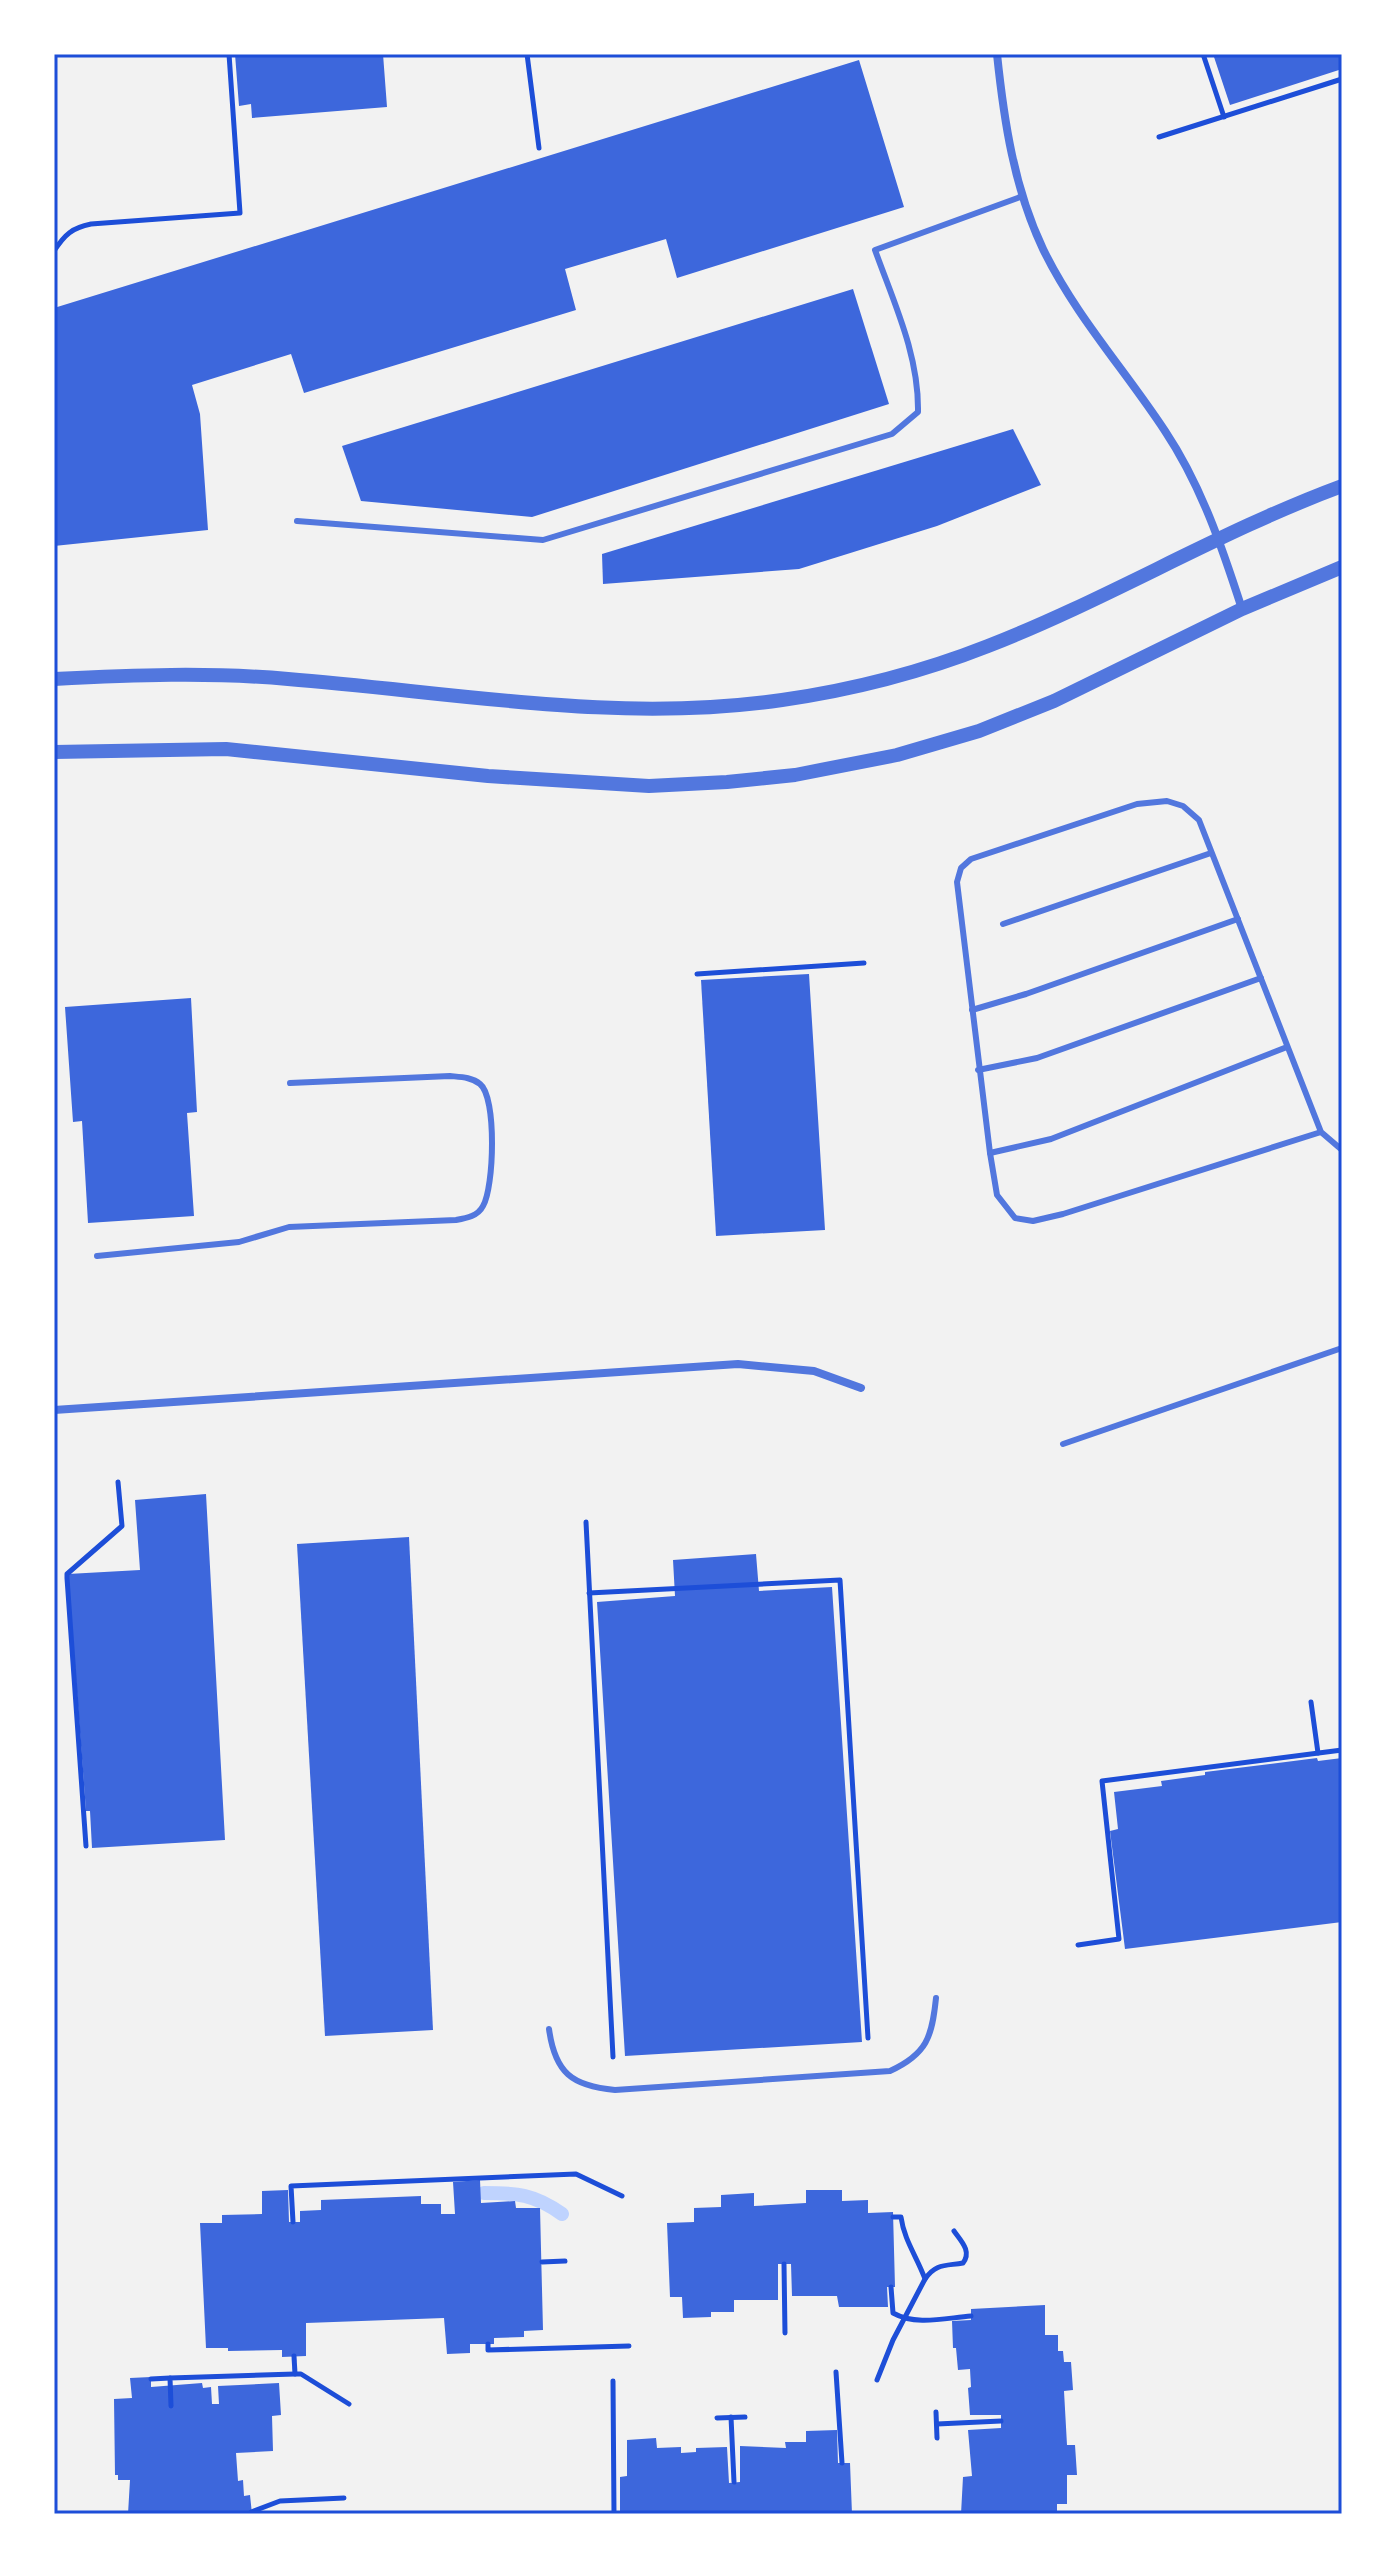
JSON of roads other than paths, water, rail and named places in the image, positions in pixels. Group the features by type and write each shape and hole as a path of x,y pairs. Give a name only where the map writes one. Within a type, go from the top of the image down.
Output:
{"street":[{"path":"997,54 1005,119 1023,196 1042,247 1084,317 1165,430 1220,539 1242,609"},
{"path":"54,679 150,675 248,676 625,710 703,708 783,700 869,683 967,654 1085,604 1220,539 1342,486"},
{"path":"54,752 226,749 488,776 649,786 795,775 897,755 979,731 1054,701 1242,609 1342,567"},
{"path":"54,1410 738,1364 814,1371 861,1388"}],"lane":[{"path":"297,521 543,540 892,434 918,412 919,387 915,363 875,250 1023,196"},
{"path":"1321,1132 1033,1221 1015,1218 997,1195 990,1153 957,882 961,868 971,859 1137,804 1167,801 1183,806 1199,820 1321,1132 1342,1150"},
{"path":"1003,924 1211,853"},
{"path":"972,1010 1238,919"},
{"path":"978,1070 1037,1058 1261,978"},
{"path":"990,1153 1051,1139 1287,1047"},
{"path":"97,1256 239,1242 289,1227 456,1220 472,1217 483,1209 492,1177 489,1098 481,1085 467,1078 450,1076 290,1083"},
{"path":"1063,1444 1342,1348"},
{"path":"549,2029 555,2059 565,2073 594,2088 615,2090 890,2071 911,2061 923,2048 932,2029 936,1998"}],"waterway":[{"path":"484,2193 525,2196 543,2202 562,2214"}]}
